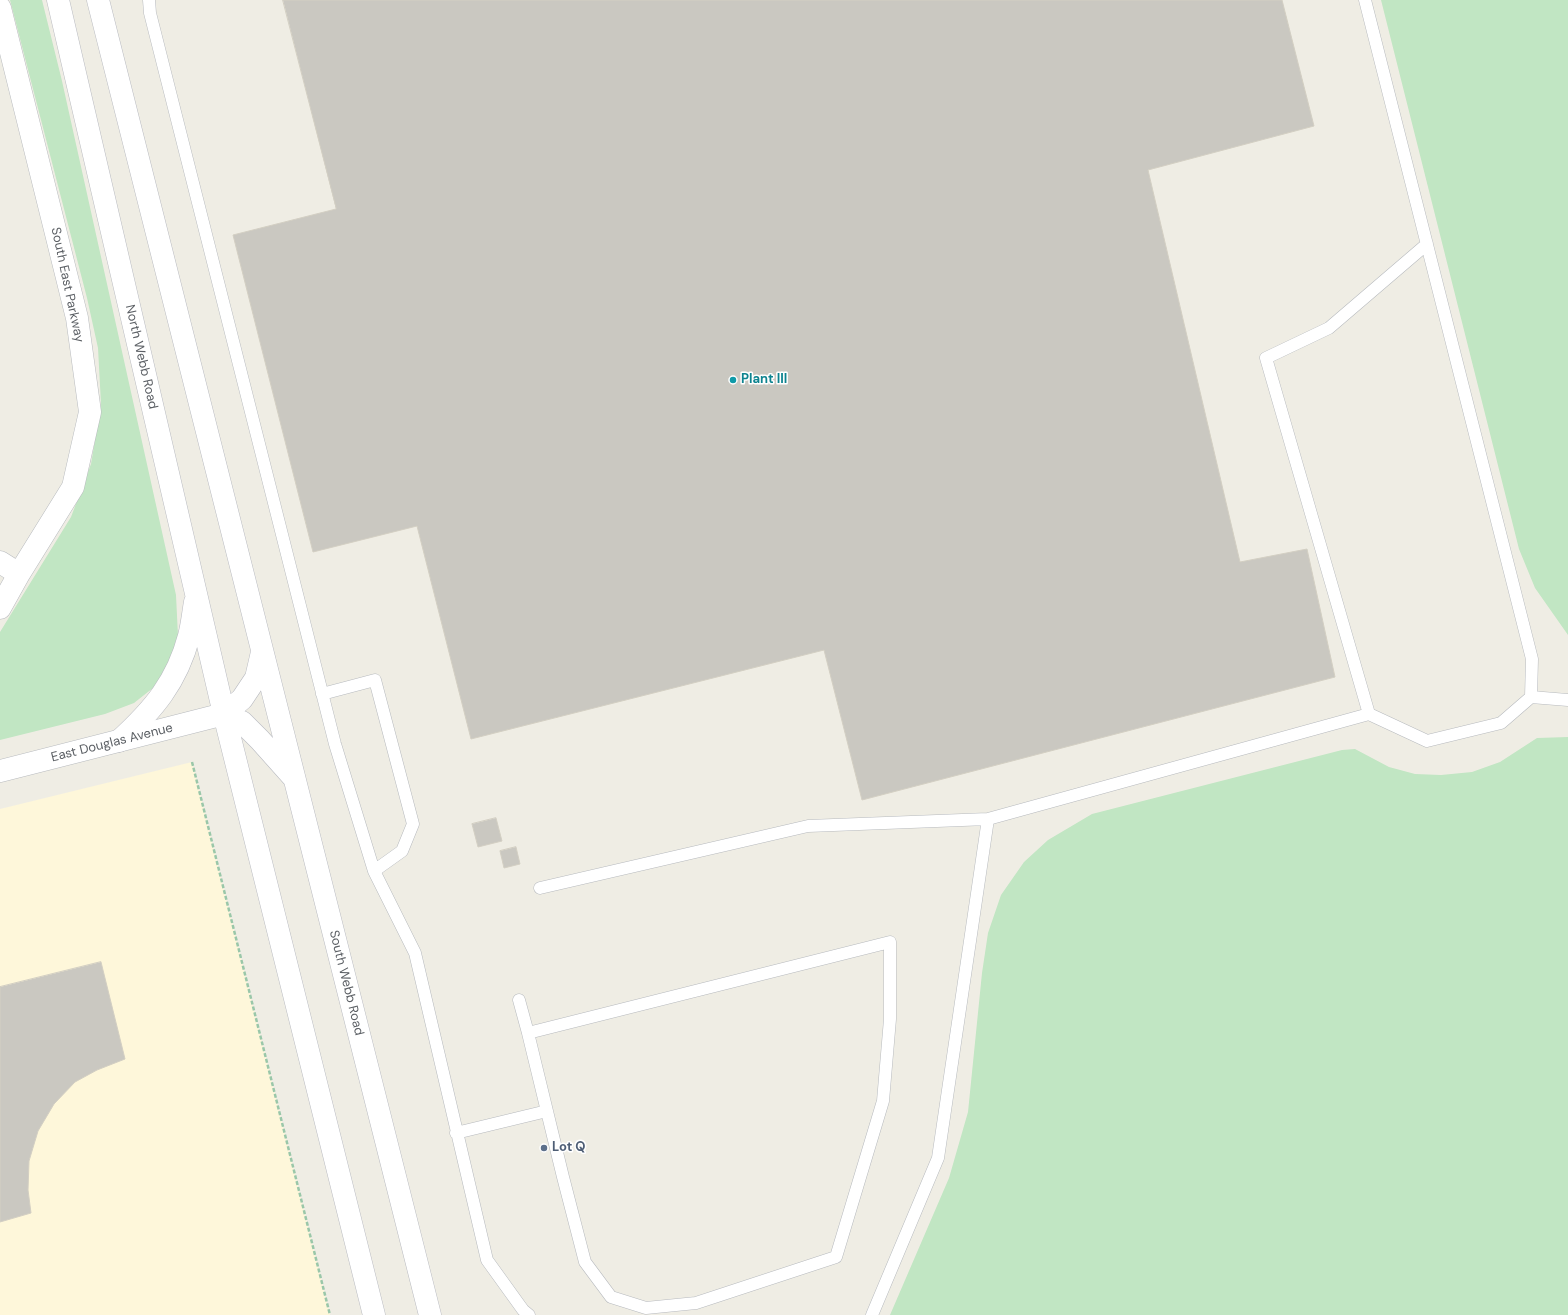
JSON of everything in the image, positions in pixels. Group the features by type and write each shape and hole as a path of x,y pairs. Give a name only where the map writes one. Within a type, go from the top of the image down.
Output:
{"main road":[{"name":"North Webb Road","path":"58,0 224,714"},
{"path":"98,0 262,651 256,678 242,699 224,714"},
{"name":"South East Parkway","path":"0,8 6,52 77,318 90,412 73,487 19,574 0,608"},
{"path":"0,562 19,574"},
{"path":"119,741 144,718 164,694 179,665 189,636 196,593"},
{"name":"South Webb Road","path":"262,651 430,1315"},
{"path":"224,714 242,722 295,780"},
{"path":"224,714 374,1315"},
{"name":"East Douglas Avenue","path":"0,771 224,714"}],"lane":[{"path":"149,0 150,13 337,752 374,871 415,953 487,1260 523,1310 529,1315"},
{"path":"1365,0 1532,659 1531,697"},
{"path":"1369,714 1266,358 1329,328 1426,244"},
{"path":"322,694 375,680 413,824 402,851 374,871"},
{"path":"540,888 808,826 988,820 1369,714 1427,741 1501,723 1531,697 1568,700"},
{"path":"872,1315 938,1158 988,820"},
{"path":"519,1000 585,1262 611,1297 646,1308 697,1309 836,1257 884,1101 890,1019 890,942 528,1033"},
{"path":"456,1133 547,1110"}],"path":[{"path":"192,762 330,1315"}],"shaded area":[{"path":"192,762 330,1315 0,1315 0,809"}],"green space":[{"path":"10,0 42,0 62,81 176,595 178,636 172,660 158,684 134,703 105,714 0,740 0,632 71,517 91,464 101,404 98,348 87,298"},
{"path":"1381,0 1568,0 1568,635 1535,588 1519,549"},
{"path":"1568,737 1568,1315 890,1315 949,1178 968,1112 982,973 988,933 1001,895 1024,862 1048,840 1092,814 1342,750 1355,749 1389,767 1415,774 1441,775 1472,772 1500,762 1537,738"}],"building":[{"name":"Plant III","path":"283,0 1282,0 1314,126 1148,170 1240,562 1307,549 1335,677 862,800 824,650 471,739 417,526 313,552 233,235 336,209"},
{"path":"496,818 502,841 478,847 472,824"},
{"path":"516,847 520,864 504,868 500,851"},
{"path":"101,962 125,1059 97,1070 75,1082 54,1104 38,1131 29,1161 28,1190 31,1213 0,1222 0,987"}],"place":[{"name":"Plant III","path":"733,380"},
{"name":"Lot Q","path":"544,1148"}]}
